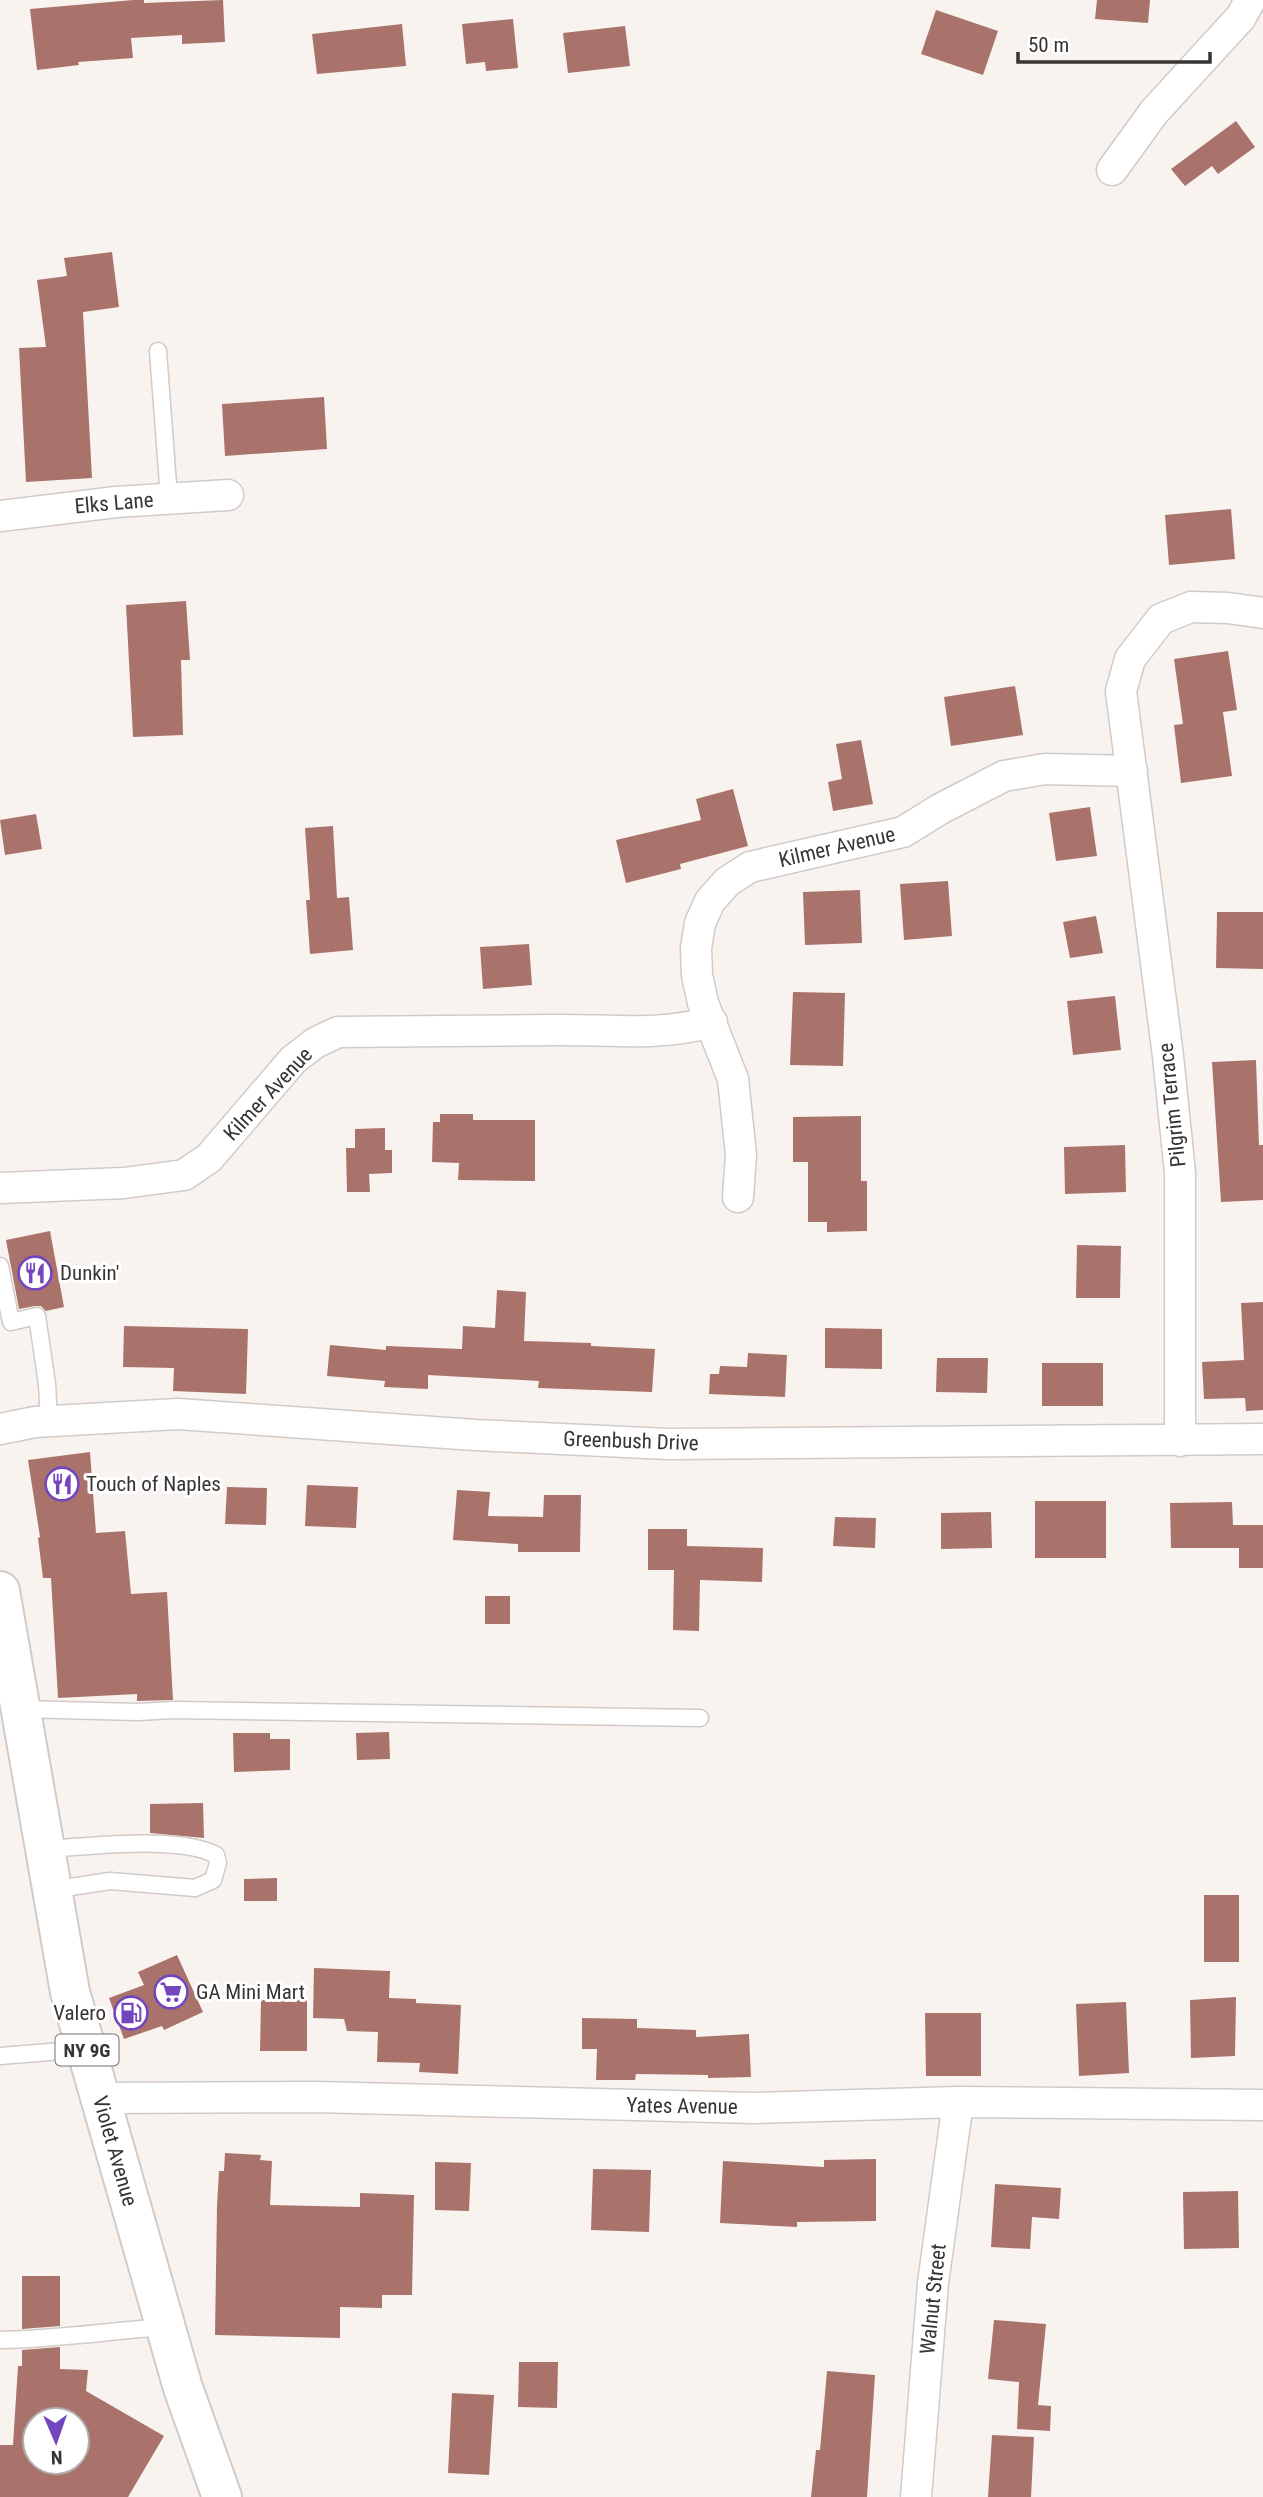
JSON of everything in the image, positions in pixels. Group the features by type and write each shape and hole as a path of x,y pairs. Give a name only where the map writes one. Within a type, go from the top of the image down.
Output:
{"main road":[{"name":"Violet Avenue","path":"0,1591 70,1992 183,2388 222,2497"}],"street":[{"path":"1112,170 1154,112 1241,17 1250,0"},
{"name":"Elks Lane","path":"0,516 116,502 228,495"},
{"name":"Pilgrim Terrace","path":"1180,1441 1180,1173 1121,691 1130,659 1161,619 1191,607 1263,613"},
{"name":"Kilmer Avenue","path":"738,1198 741,1155 733,1079 703,1003 697,975 696,948 700,923 710,901 727,882 750,867 903,832 940,809 1004,776 1045,769 1132,771"},
{"name":"Kilmer Avenue","path":"0,1188 124,1183 184,1174 209,1158 293,1060 315,1043 338,1032 556,1030 630,1033 682,1030 712,1022"},
{"name":"Greenbush Drive","path":"0,1429 49,1421 178,1414 475,1435 668,1444 1263,1439"},
{"name":"Yates Avenue","path":"101,2098 316,2097 754,2108 958,2102 1263,2105"},
{"name":"Walnut Street","path":"916,2497 933,2283 958,2102"}],"lane":[{"path":"158,351 169,498"},
{"path":"0,1266 5,1312 11,1321 37,1316 47,1384 49,1421"},
{"path":"19,1709 700,1718"},
{"path":"44,1849 174,1844 206,1849 216,1855 218,1863 213,1880 195,1888 110,1881 51,1890"},
{"path":"0,2056 86,2049"},
{"path":"0,2340 51,2339 83,2333 165,2327"}],"building":[{"path":"144,0 144,3 223,0 225,42 182,44 182,35 131,38 133,58 78,62 79,65 37,70 30,9"},
{"path":"1097,0 1150,0 1148,23 1095,19"},
{"path":"936,10 998,31 983,75 921,54"},
{"path":"513,19 518,68 486,71 485,62 466,64 462,24"},
{"path":"402,24 406,66 317,74 312,34"},
{"path":"625,26 630,66 568,73 563,33"},
{"path":"1236,121 1255,147 1218,174 1212,166 1185,186 1171,169"},
{"path":"112,252 119,307 83,312 92,478 26,482 19,348 46,347 37,280 67,276 64,258"},
{"path":"324,397 327,449 225,456 222,404"},
{"path":"1231,509 1235,559 1169,565 1165,515"},
{"path":"186,601 190,660 181,660 183,735 133,737 126,605"},
{"path":"1228,651 1237,710 1223,712 1232,776 1181,783 1174,725 1183,724 1174,659"},
{"path":"1015,686 1023,735 951,746 944,697"},
{"path":"861,740 873,804 833,811 828,782 842,779 836,744"},
{"path":"733,789 748,846 680,864 681,869 626,883 616,840 701,820 696,799"},
{"path":"1090,807 1097,856 1056,861 1049,813"},
{"path":"36,814 42,849 5,855 0,820"},
{"path":"333,826 337,898 349,897 353,950 310,954 306,900 310,900 305,828"},
{"path":"948,881 952,936 904,940 900,884"},
{"path":"860,890 862,943 805,945 803,892"},
{"path":"1217,912 1263,912 1263,969 1216,968"},
{"path":"1096,916 1103,953 1070,958 1063,922"},
{"path":"529,944 532,985 483,989 480,947"},
{"path":"793,992 845,993 843,1066 790,1065"},
{"path":"1115,996 1121,1050 1073,1055 1067,1001"},
{"path":"1256,1060 1259,1145 1263,1145 1263,1200 1221,1202 1212,1062"},
{"path":"440,1114 473,1114 473,1120 535,1120 535,1181 458,1180 459,1163 432,1162 433,1122 440,1122"},
{"path":"861,1116 861,1181 867,1181 867,1231 827,1232 827,1222 808,1222 808,1162 793,1162 793,1117"},
{"path":"385,1128 385,1150 392,1150 392,1173 369,1174 370,1192 347,1192 346,1148 355,1148 355,1129"},
{"path":"1125,1145 1126,1192 1065,1194 1064,1147"},
{"name":"Dunkin'","path":"50,1231 64,1307 46,1311 41,1306 19,1309 6,1240"},
{"path":"1077,1245 1121,1246 1120,1298 1076,1298"},
{"path":"497,1290 526,1292 524,1341 655,1349 652,1392 538,1388 539,1381 428,1375 428,1389 384,1387 385,1381 327,1376 330,1345 386,1350 386,1346 462,1349 463,1326 495,1328"},
{"path":"1263,1302 1263,1410 1246,1411 1245,1398 1204,1399 1202,1362 1244,1360 1241,1303"},
{"path":"124,1326 248,1329 246,1394 173,1391 174,1368 123,1367"},
{"path":"825,1328 882,1329 882,1369 825,1368"},
{"path":"748,1353 787,1355 785,1397 709,1394 710,1374 719,1374 720,1366 747,1367"},
{"path":"937,1358 988,1358 987,1393 936,1392"},
{"path":"1042,1363 1103,1363 1103,1406 1042,1406"},
{"path":"90,1452 96,1533 125,1531 131,1594 167,1592 173,1700 137,1701 137,1694 58,1698 51,1578 43,1578 40,1537 28,1460"},
{"path":"307,1485 358,1487 356,1528 305,1526"},
{"path":"227,1487 267,1488 266,1525 225,1524"},
{"path":"457,1490 490,1492 488,1516 543,1517 544,1495 581,1495 580,1552 518,1552 518,1544 453,1540"},
{"path":"1035,1501 1106,1501 1106,1558 1035,1558"},
{"path":"1232,1502 1233,1525 1263,1525 1263,1568 1239,1568 1239,1548 1171,1548 1170,1503"},
{"path":"991,1512 992,1548 941,1549 941,1513"},
{"path":"835,1517 876,1518 875,1548 833,1546"},
{"path":"648,1529 687,1529 687,1546 763,1548 762,1582 700,1580 699,1631 673,1630 674,1570 648,1570"},
{"path":"485,1596 510,1596 510,1624 485,1624"},
{"path":"389,1732 390,1759 357,1760 356,1733"},
{"path":"233,1733 270,1733 270,1739 290,1739 290,1770 234,1772"},
{"path":"203,1803 204,1838 150,1833 150,1804"},
{"path":"277,1878 277,1901 244,1901 244,1879"},
{"path":"1204,1895 1239,1895 1239,1962 1204,1962"},
{"name":"GA Mini Mart","path":"177,1955 203,2012 164,2030 162,2026 124,2039 109,1998 144,1985 138,1972"},
{"path":"314,1968 390,1971 389,1998 416,1999 416,2003 461,2005 458,2074 419,2072 420,2063 377,2062 378,2032 347,2031 344,2019 313,2018"},
{"path":"1236,1997 1235,2056 1191,2058 1190,2000"},
{"path":"261,2000 307,2000 307,2051 260,2051"},
{"path":"1126,2002 1129,2073 1079,2076 1076,2004"},
{"path":"925,2013 981,2013 981,2076 926,2076"},
{"path":"582,2018 637,2019 637,2028 696,2030 696,2037 749,2034 751,2077 708,2078 708,2075 636,2074 635,2080 596,2080 597,2049 582,2049"},
{"path":"225,2153 261,2155 260,2160 272,2161 270,2205 360,2207 360,2193 414,2195 412,2295 382,2295 382,2308 340,2307 340,2338 215,2335 217,2206 219,2171 224,2171"},
{"path":"876,2159 876,2221 797,2222 797,2227 720,2223 723,2161 824,2167 824,2160"},
{"path":"435,2162 471,2163 469,2211 435,2210"},
{"path":"593,2169 651,2170 649,2232 591,2230"},
{"path":"995,2184 1061,2188 1059,2219 1032,2217 1030,2249 991,2247"},
{"path":"1238,2191 1239,2248 1184,2249 1183,2192"},
{"path":"22,2276 60,2276 60,2326 22,2329"},
{"path":"994,2320 1046,2324 1038,2405 1051,2406 1050,2431 1017,2429 1019,2382 988,2379"},
{"path":"60,2347 60,2369 88,2370 86,2391 164,2436 128,2497 0,2497 0,2445 13,2445 18,2366 22,2366 22,2350"},
{"path":"519,2362 558,2362 557,2408 518,2407"},
{"path":"827,2371 875,2375 867,2497 811,2497 816,2450 820,2450"},
{"path":"452,2393 494,2395 489,2475 448,2473"},
{"path":"992,2435 1034,2437 1031,2497 988,2497"}],"place":[{"name":"Dunkin'","path":"35,1273"},
{"name":"Touch of Naples","path":"62,1484"},
{"name":"GA Mini Mart","path":"171,1992"},
{"name":"Valero","path":"131,2013"}]}
